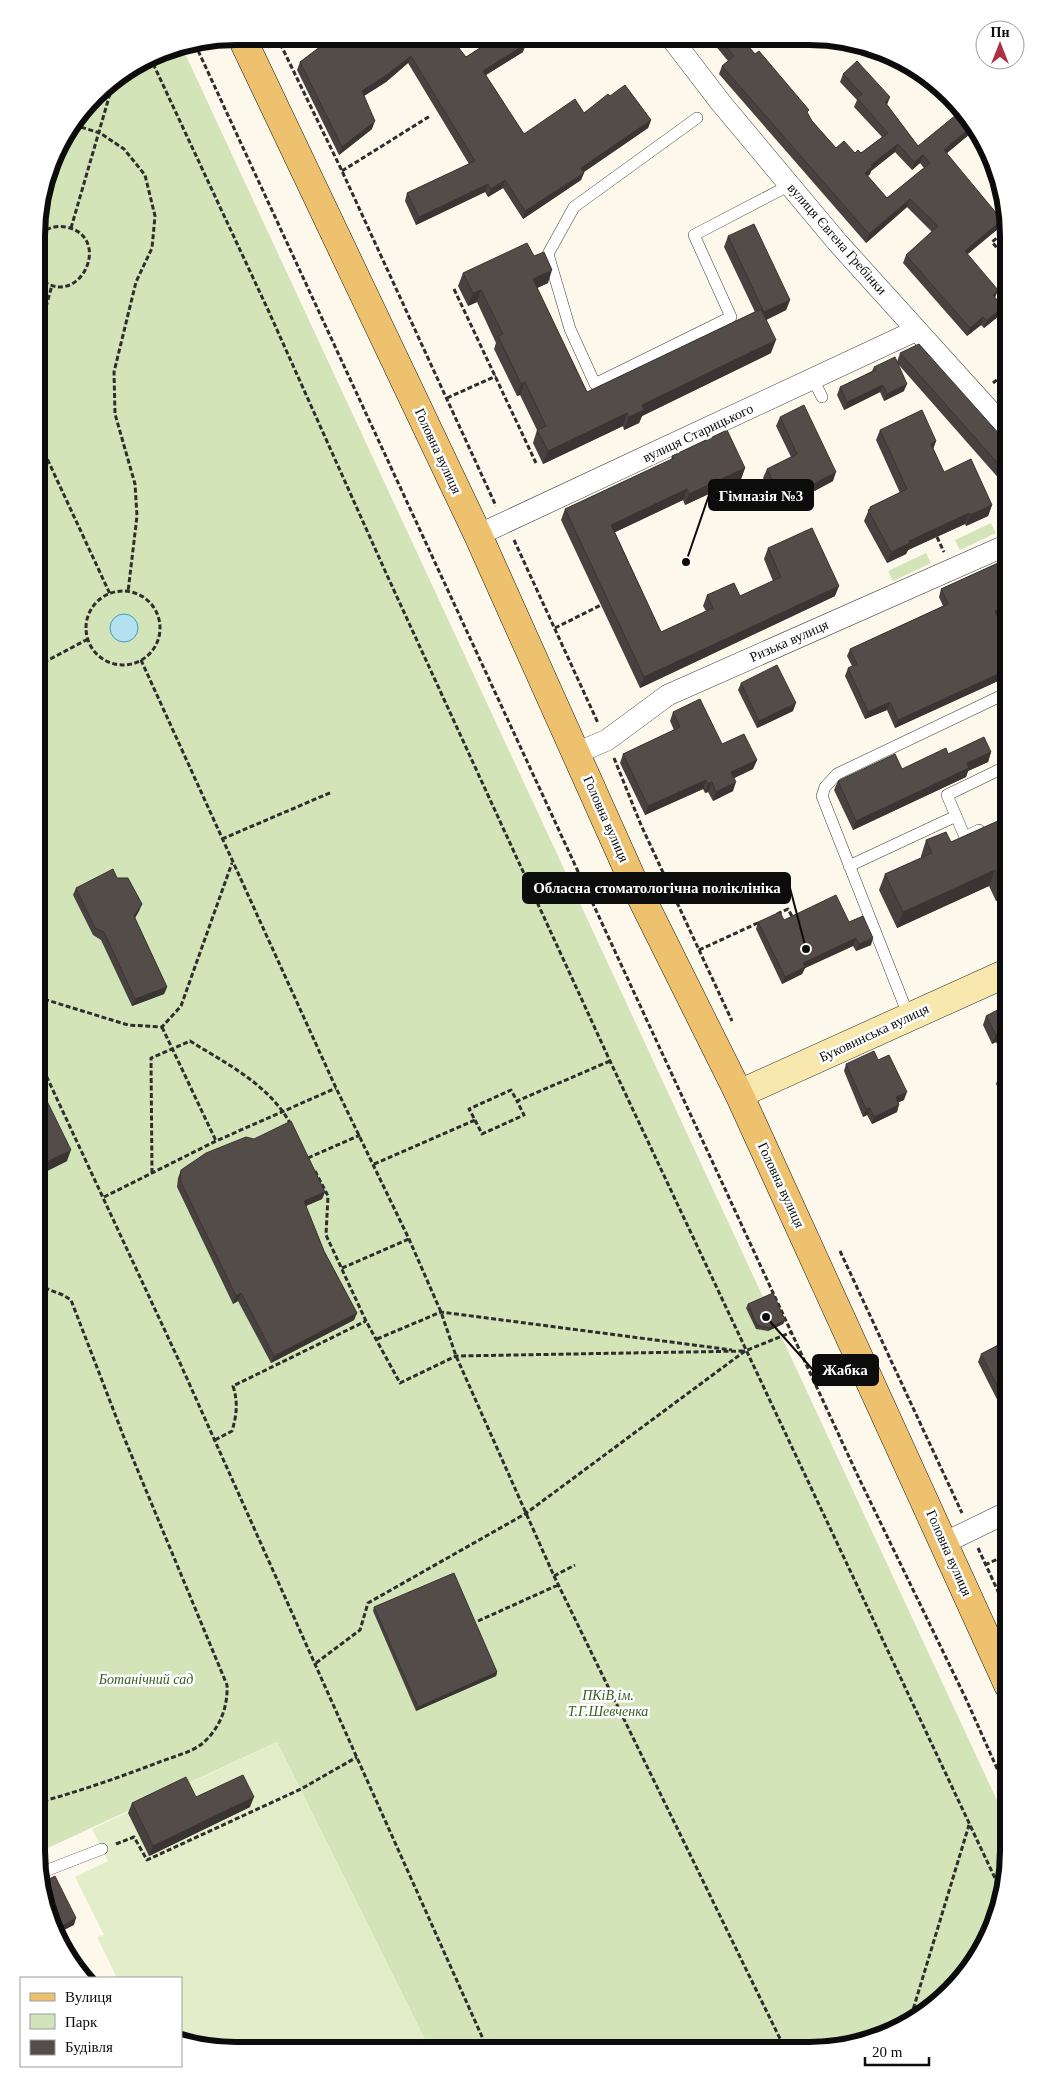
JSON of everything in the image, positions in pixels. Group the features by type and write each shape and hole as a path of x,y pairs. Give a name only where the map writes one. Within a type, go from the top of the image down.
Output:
{"main road":[{"name":"Головна вулиця","path":"245,45 478,535 632,879 739,1094 1000,1666"}],"street":[{"name":"вулиця Євгена Гребінки","path":"677,45 721,103 838,243 1000,422"},
{"name":"вулиця Старицького","path":"478,535 818,388 917,330"},
{"name":"Ризька вулиця","path":"577,753 607,740 668,695 1000,548"},
{"name":"Буковинська вулиця","path":"739,1094 1000,976"},
{"path":"944,1543 1000,1516"}],"lane":[{"path":"697,118 574,207 548,254 570,329 595,384 731,317 694,235 790,185"},
{"path":"909,1017 822,796 824,787 837,774 1000,696"},
{"path":"991,824 965,836 947,795 1000,769"},
{"path":"849,866 956,816"},
{"path":"46,1871 102,1849"}],"path":[{"path":"281,45 342,171 447,398 477,468 506,522 607,740 641,825 732,1022"},
{"path":"197,49 792,1332 1000,1776"},
{"path":"153,65 265,303 382,564 610,1061 997,1883"},
{"path":"71,228 111,91"},
{"path":"342,171 430,116"},
{"path":"79,127 100,133 124,149 145,175 155,216 152,248 136,282 114,372 115,414 136,492 137,516 128,592"},
{"path":"45,232 56,226 71,228 83,237 87,243 90,258 85,272 74,283 52,285 45,281"},
{"path":"1000,236 992,242 1000,251"},
{"path":"45,310 52,285"},
{"path":"454,289 536,463"},
{"path":"447,398 496,376"},
{"path":"45,454 110,594"},
{"path":"128,592 137,594 152,605 160,621 158,640 148,655 141,660 123,665 105,660 98,655 88,639 86,630 90,612 102,598 110,594 128,592"},
{"path":"555,628 601,605"},
{"path":"45,662 88,639"},
{"path":"141,660 336,1088 409,1239 441,1312 456,1356 525,1514 782,2042"},
{"path":"222,839 332,792"},
{"path":"45,999 128,1025 162,1027 182,1006 232,862"},
{"path":"771,917 788,909 794,921"},
{"path":"699,950 762,921"},
{"path":"162,1027 216,1140"},
{"path":"152,1173 151,1058 172,1047 190,1042 251,1079 284,1112 292,1127"},
{"path":"517,1101 610,1061"},
{"path":"45,1073 215,1440 484,2042"},
{"path":"104,1198 216,1140 336,1088"},
{"path":"511,1090 524,1114 482,1134 475,1120 469,1109 511,1090"},
{"path":"374,1164 475,1120"},
{"path":"308,1158 360,1135"},
{"path":"304,1150 328,1196 326,1236 366,1321 400,1383 456,1356 745,1351"},
{"path":"342,1268 409,1239"},
{"path":"836,1245 1000,1596"},
{"path":"45,1288 64,1295 71,1300 140,1476 226,1685 228,1702 222,1717 203,1743 182,1754 83,1790 45,1801"},
{"path":"377,1340 441,1312 745,1351"},
{"path":"215,1440 232,1430 237,1414 237,1397 233,1386 366,1321"},
{"path":"316,1663 360,1630 368,1603 525,1514 745,1351 792,1332"},
{"path":"985,1565 1000,1558"},
{"path":"554,1576 575,1565"},
{"path":"478,1621 558,1585"},
{"path":"102,1849 134,1837 148,1860 301,1789 357,1757"},
{"path":"913,2011 969,1824"}],"green space":[{"name":"ПКіВ ім. Т.Г.Шевченка","path":"185,53 1000,1807 1000,1863 996,1888 990,1912 980,1935 968,1957 953,1977 935,1995 915,2010 870,2032 821,2042 426,2042 277,1742 45,1849 45,224 55,175 71,140 92,110 110,92 130,77 163,60"},
{"path":"991,523 996,533 960,550 955,540"},
{"path":"926,553 931,563 893,581 888,571"},
{"path":"277,1742 426,2042 224,2042 182,2034 182,1977 117,1977 97,1937 104,1935 75,1877 108,1861 92,1829"}],"water":[{"path":"124,614 134,618 138,628 134,638 124,642 114,638 110,628 114,618"}],"building":[{"path":"322,45 457,45 466,57 485,45 524,45 483,71 524,134 575,99 584,113 608,94 610,96 625,85 651,120 581,168 584,173 525,211 505,180 491,189 488,184 419,217 407,193 475,161 411,56 362,91 375,121 342,147 300,62"},
{"path":"725,45 747,45 755,54 759,51 809,110 807,112 812,121 836,148 844,141 855,153 858,150 861,153 888,133 857,98 862,94 843,74 857,61 890,97 885,102 918,146 957,114 968,130 944,150 999,216 1000,222 965,251 998,290 993,295 1000,303 1000,309 987,320 983,317 970,328 906,255 938,226 910,199 869,234 722,66 734,56","holes":["898,144 914,162 923,155 930,163 887,198 865,173 873,166 871,165"]},
{"path":"754,224 790,300 764,312 728,236"},
{"path":"527,243 534,256 544,252 552,270 533,279 587,392 761,309 776,340 642,405 644,410 629,417 627,413 548,451 537,430 546,426 525,382 521,384 498,336 503,334 481,290 473,293 463,273"},
{"path":"919,344 1000,435 1000,466 900,353"},
{"path":"895,357 907,384 887,394 883,385 847,402 840,387 876,370 874,367"},
{"path":"804,405 836,472 782,501 767,469 797,454 780,417"},
{"path":"922,410 936,441 931,444 944,472 971,459 992,505 970,515 969,513 909,541 910,543 891,552 868,510 871,509 870,507 907,489 880,430"},
{"path":"727,430 745,468 689,494 687,489 611,525 661,632 713,608 707,595 734,583 740,596 781,577 768,548 812,528 839,586 644,677 565,509 674,458 672,456"},
{"path":"1000,562 1000,608 995,611 1000,622 1000,673 898,720 890,702 868,712 848,668 857,664 850,649 948,604 941,589"},
{"path":"777,665 796,703 759,721 741,683"},
{"path":"700,699 722,744 744,734 757,760 731,772 736,782 716,792 712,782 708,784 706,780 648,806 623,754 680,727 673,712"},
{"path":"984,737 991,752 967,763 969,768 856,821 838,781 895,754 902,769 946,748 948,754"},
{"path":"1000,820 1000,881 995,870 903,912 885,874 932,853 926,840 946,832 951,842"},
{"path":"113,869 117,878 128,878 142,904 134,916 167,987 135,999 104,932 95,928 76,888"},
{"path":"836,895 849,922 863,916 873,938 859,944 856,938 803,963 805,967 785,977 758,922 780,912 784,920"},
{"path":"1000,1009 1000,1035 999,1033 996,1035 986,1016"},
{"path":"874,1051 878,1060 889,1055 907,1092 896,1097 899,1105 874,1117 870,1108 866,1109 846,1064"},
{"path":"47,1101 71,1150 45,1163 45,1102"},
{"path":"291,1121 325,1192 304,1201 324,1251 357,1313 274,1356 241,1293 236,1296 180,1180 181,1170 206,1153 246,1137 254,1139"},
{"path":"773,1293 785,1320 769,1328 757,1325 748,1304"},
{"path":"1000,1344 1000,1391 981,1354"},
{"path":"454,1573 497,1672 418,1707 374,1607"},
{"path":"243,1775 254,1797 153,1846 132,1803 186,1777 196,1797"},
{"path":"55,1876 76,1918 61,1926 55,1912 48,1880"}],"place":[{"name":"Гімназія №3","path":"686,562"},
{"name":"Обласна стоматологічна поліклініка","path":"806,949"},
{"name":"Жабка","path":"766,1317"}],"park label":[{"name":"Ботанічний сад","path":"146,1679"}]}
